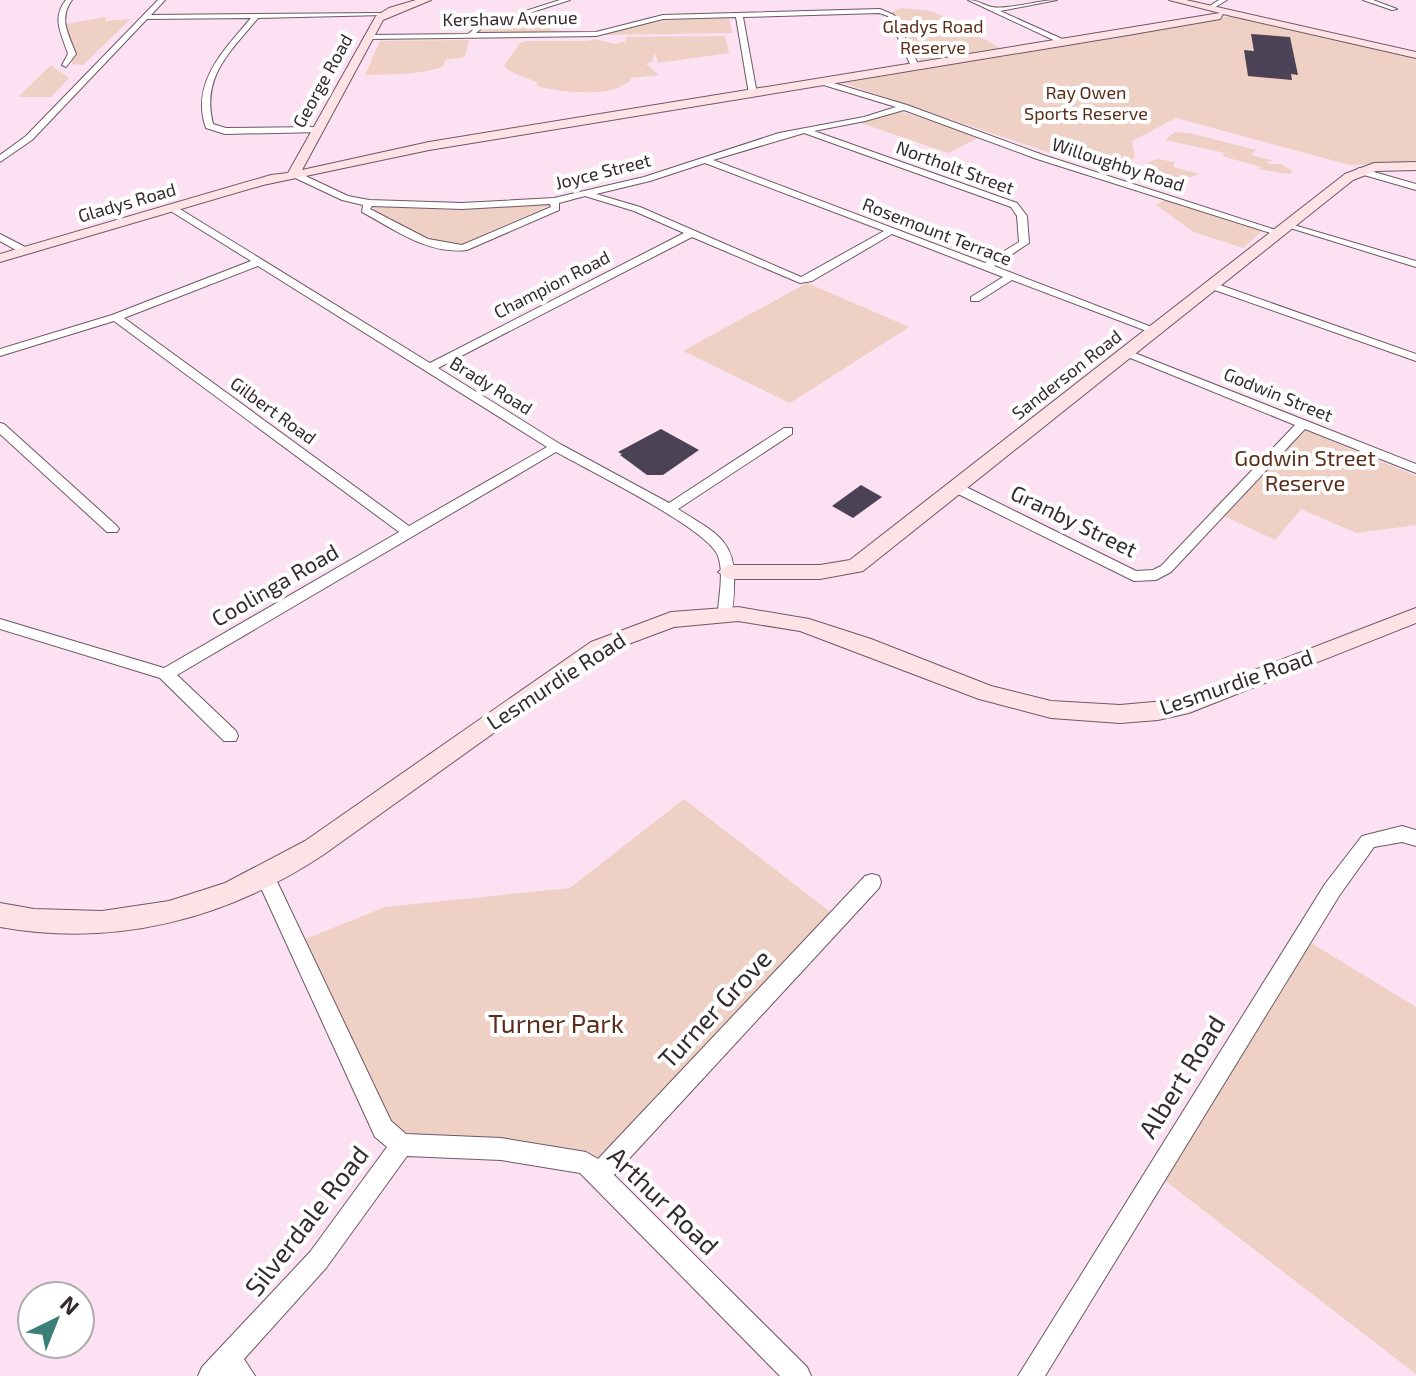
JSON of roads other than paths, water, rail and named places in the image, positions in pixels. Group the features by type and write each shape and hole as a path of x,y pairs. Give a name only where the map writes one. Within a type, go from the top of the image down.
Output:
{"street":[{"path":"66,65 72,54 59,22 61,8 69,0"},
{"path":"0,159 29,138 162,0"},
{"path":"145,17 381,15 426,0"},
{"path":"470,36 480,27 567,0"},
{"path":"971,0 1061,42"},
{"path":"996,10 1054,0"},
{"path":"1174,0 1210,8 1226,8 1416,55"},
{"path":"1366,0 1394,9"},
{"name":"Gladys Road","path":"0,258 300,171 699,105 755,90 853,77 916,62 947,61 1201,18 1226,8"},
{"name":"Kershaw Avenue","path":"368,37 601,34 659,18 886,12 891,15 916,62"},
{"name":"George Road","path":"300,171 317,130 381,15"},
{"path":"256,16 206,84 203,111 209,126 225,131 317,130"},
{"path":"739,16 755,90"},
{"name":"Willoughby Road","path":"826,81 1040,157 1416,264"},
{"name":"Joyce Street","path":"300,171 345,198 369,203 462,206 554,201 707,161 782,135 865,119 904,107"},
{"name":"Northolt Street","path":"805,131 1014,205 1022,216 1024,243 986,267"},
{"name":"Rosemount Terrace","path":"707,161 1156,331"},
{"path":"1360,171 1387,166 1416,166"},
{"path":"1360,171 1416,187"},
{"name":"Sanderson Road","path":"728,572 820,572 856,566 1360,171"},
{"path":"587,194 622,203 800,280 808,279 891,231"},
{"path":"369,203 365,210 434,246 449,249 463,248 556,208 554,201"},
{"name":"Brady Road","path":"169,209 556,447 669,509 720,545 728,572"},
{"name":"Champion Road","path":"428,369 692,233"},
{"path":"0,237 25,251"},
{"path":"0,353 116,317 256,263"},
{"path":"975,299 1009,277"},
{"path":"1213,286 1416,358"},
{"name":"Gilbert Road","path":"116,317 409,533"},
{"name":"Godwin Street","path":"1127,353 1416,469"},
{"name":"Granby Street","path":"957,488 1134,576 1146,577 1166,569 1303,424"},
{"path":"0,427 112,529"},
{"path":"669,509 788,431"},
{"name":"Coolinga Road","path":"166,674 556,447"},
{"path":"725,612 728,572"},
{"name":"Lesmurdie Road","path":"0,915 34,922 73,924 148,917 198,905 265,877 314,847 599,647 633,630 660,622 725,612 773,616 831,631 1019,703 1061,713 1105,715 1157,712 1181,707 1416,615"},
{"path":"0,624 166,674 230,736"},
{"name":"Albert Road","path":"1031,1376 1332,890 1368,841 1409,836"},
{"name":"Silverdale Road","path":"227,1371 318,1260 402,1145 383,1129 265,877"},
{"name":"Turner Grove","path":"598,1175 872,882"},
{"name":"Arthur Road","path":"402,1145 501,1149 586,1163 798,1376"}],"park label":[{"name":"Gladys Road Reserve","path":"933,37"},
{"name":"Ray Owen Sports Reserve","path":"1086,103"},
{"name":"Godwin Street Reserve","path":"1305,470"},
{"name":"Turner Park","path":"556,1024"}]}
